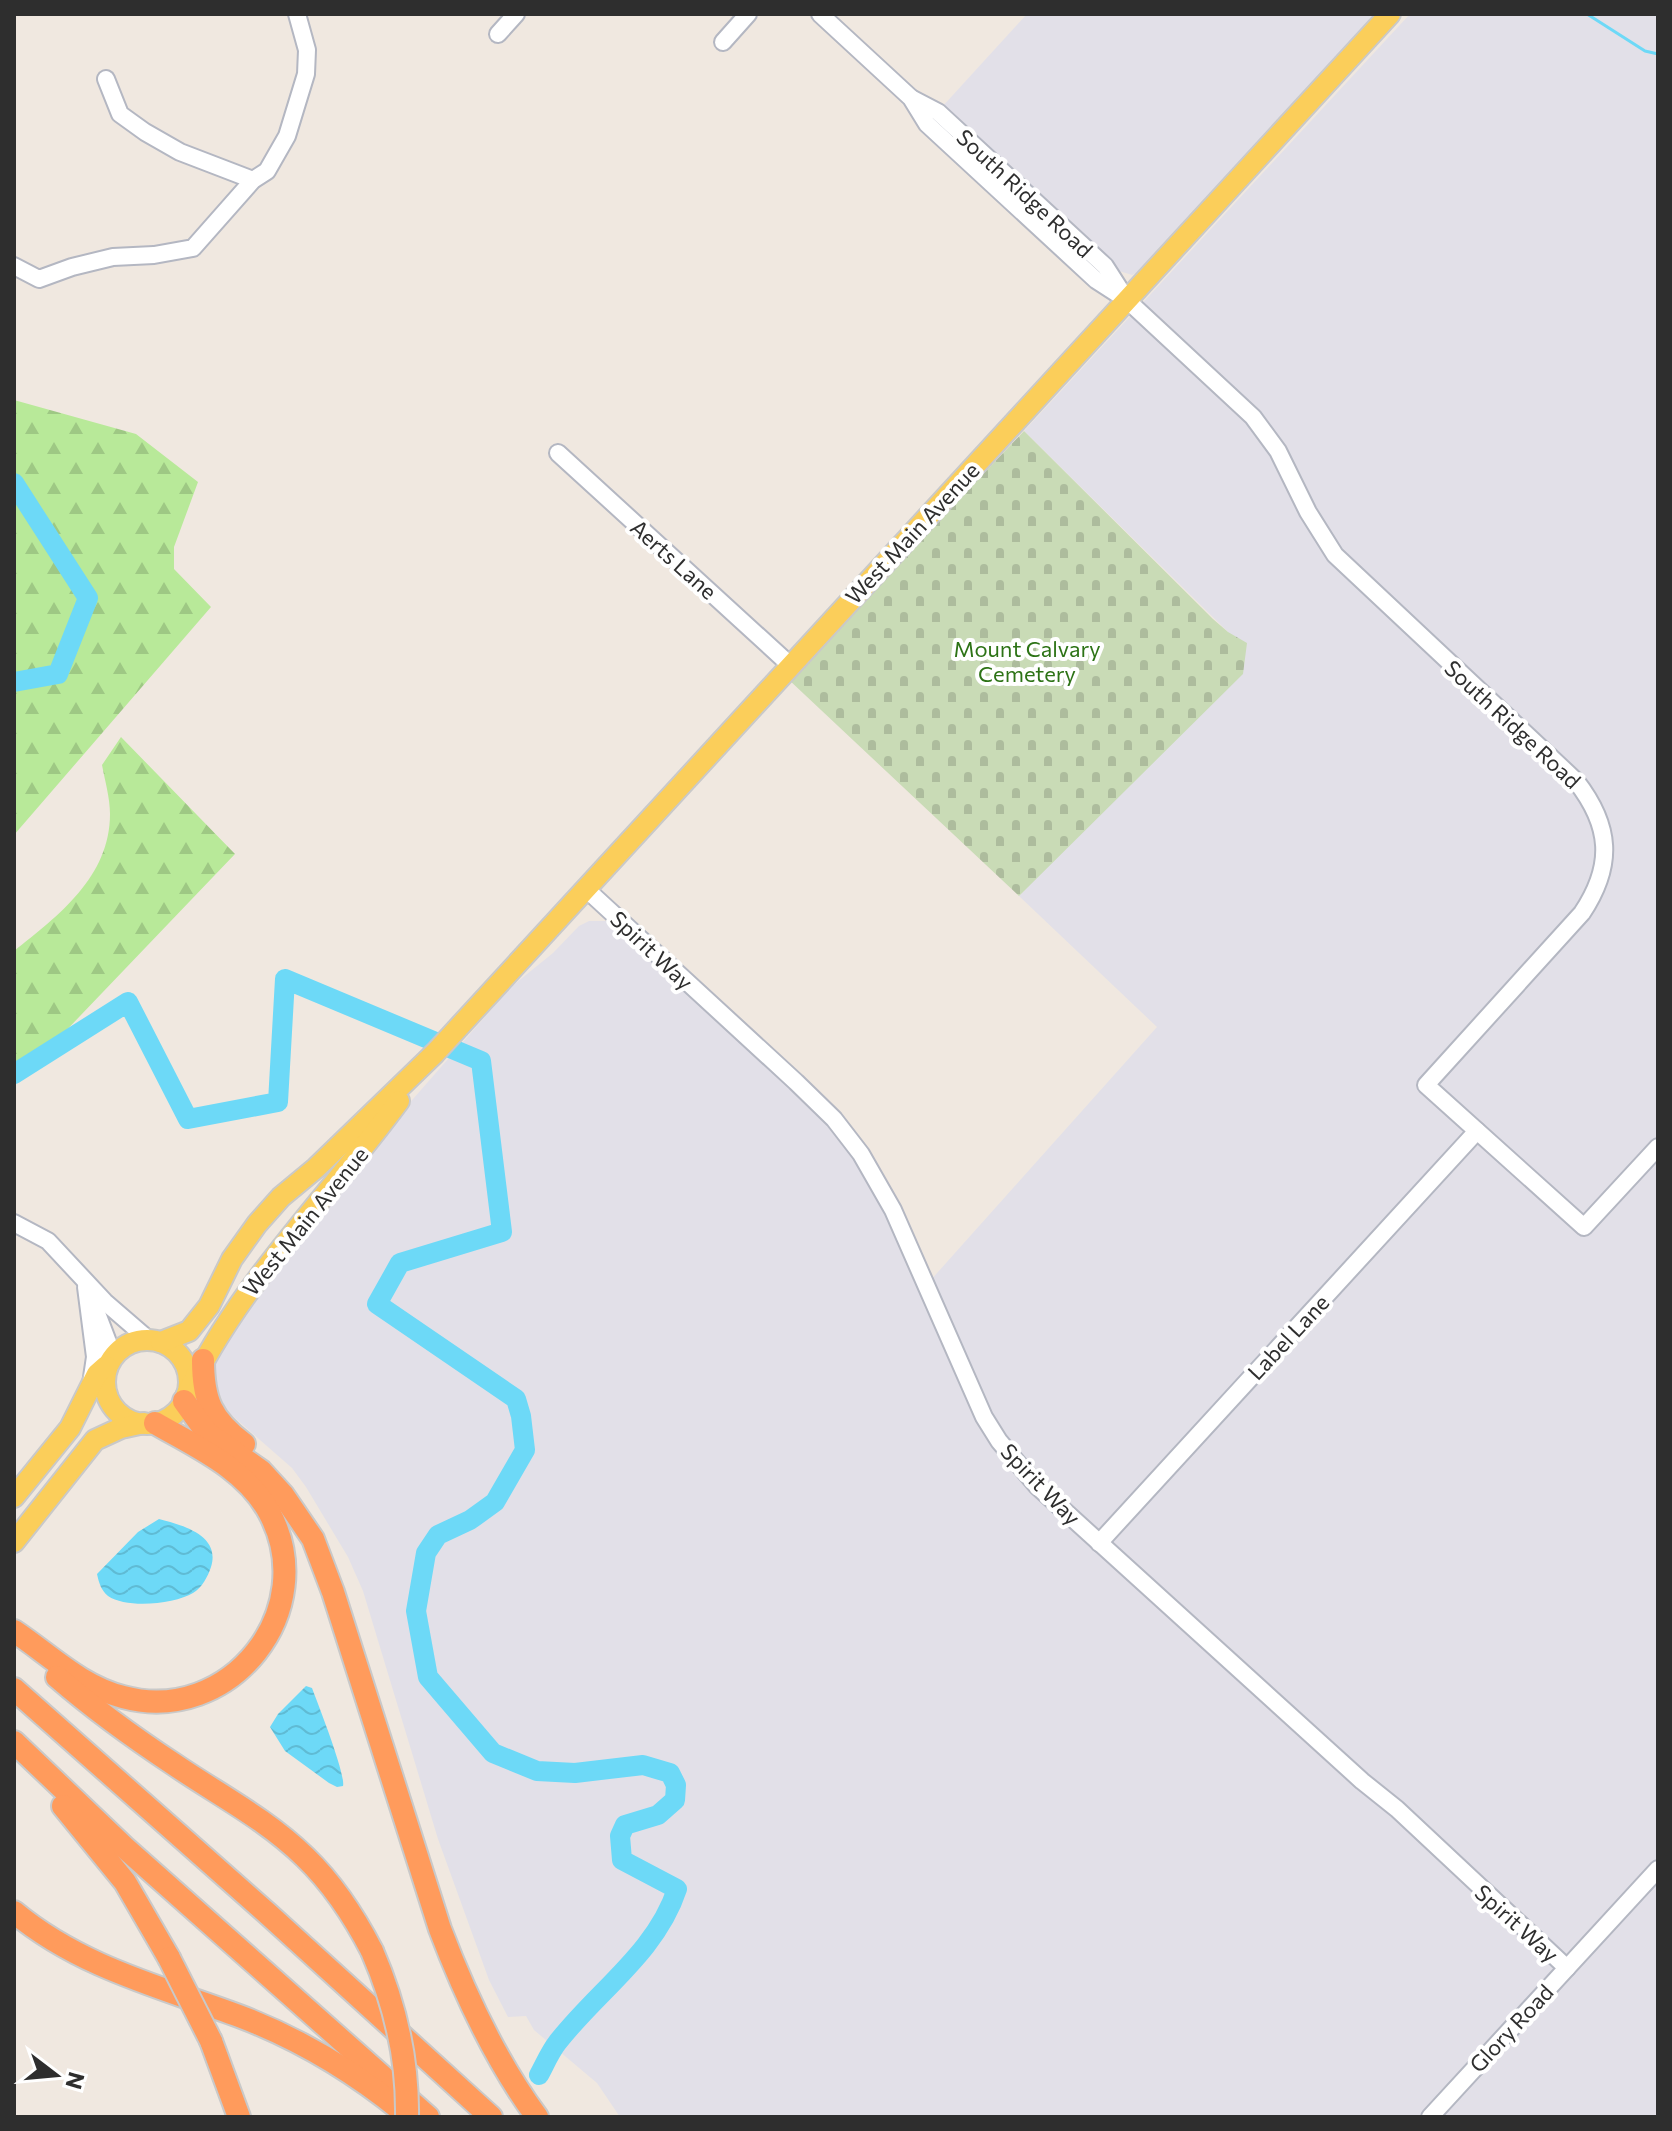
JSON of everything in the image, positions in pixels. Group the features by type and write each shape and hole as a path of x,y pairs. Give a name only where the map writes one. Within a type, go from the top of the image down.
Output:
{"highway":[{"path":"203,1360 203,1383 213,1414 268,1466 283,1495 313,1539 440,1929 484,2031 537,2117"},
{"path":"185,1399 207,1433 261,1471 283,1495"},
{"path":"14,1631 79,1678 101,1690 125,1698 155,1702 199,1694 219,1685 255,1655 269,1635 280,1609 285,1579 283,1553 268,1510 239,1475 149,1423"},
{"path":"14,1639 88,1704 275,1830 305,1856 338,1895 356,1920 372,1951 394,2008 402,2046 408,2117"},
{"path":"14,1689 491,2117"},
{"path":"14,1742 124,1847 428,2117"},
{"path":"14,1757 65,1808 125,1882 169,1958 211,2041 239,2117"},
{"path":"14,1912 53,1941 118,1974 242,2018 303,2046 360,2080 408,2117"}],"main road":[{"name":"West Main Avenue","path":"155,1341 189,1331 209,1306 232,1259 265,1215 435,1053 1390,14"},
{"name":"West Main Avenue","path":"185,1399 203,1360 235,1309 374,1136 435,1053"},
{"path":"14,1497 70,1428 97,1374 127,1345 155,1341 173,1348 182,1358 189,1383 185,1399 166,1419 107,1433 95,1440 14,1542"},
{"path":"110,1362 105,1377 111,1403 119,1413 131,1420 149,1423"}],"street":[{"path":"14,266 39,279 113,257 154,255 193,248 253,180 267,171 287,136 306,74 307,50 297,14"},
{"path":"498,34 516,14"},
{"path":"723,42 748,14"},
{"name":"South Ridge Road","path":"820,14 911,98 927,124 1096,280 1127,300 1253,417 1278,451 1308,512 1335,555 1576,781 1593,802 1603,828 1605,861 1596,892 1582,913 1426,1085 1584,1227 1658,1147"},
{"path":"106,79 120,114 145,132 180,152 253,180"},
{"name":"Aerts Lane","path":"558,453 790,665"},
{"name":"Spirit Way","path":"585,888 834,1119 861,1154 893,1210 970,1391 999,1441 1037,1486 1351,1772 1397,1809 1567,1968"},
{"name":"Label Lane","path":"1099,1543 1477,1131"},
{"path":"14,1223 48,1241 84,1284 124,1321 155,1341"},
{"path":"84,1284 102,1322 110,1362"},
{"path":"84,1284 95,1357 90,1388"},
{"name":"Glory Road","path":"1430,2117 1658,1869"}],"shaded area":[{"path":"1027,14 1377,14 1140,271 1132,275 1116,270 942,107"},
{"path":"1410,14 1658,14 1658,2117 620,2117 597,2083 534,2030 526,2016 508,2017 489,1980 438,1839 363,1591 348,1557 292,1468 227,1411 208,1371 247,1305 392,1123 511,987 553,953 579,926 589,921 606,921 616,929 789,1087 838,1137 855,1158 879,1199 921,1291 1157,1027 1019,896 1245,657 1227,631 1024,431"}],"green space":[{"path":"14,400 136,434 198,482 174,547 174,569 211,607 14,835"},
{"name":"Mount Calvary Cemetery","path":"1024,431 1213,619 1247,643 1243,674 1019,896 788,679"},
{"path":"121,737 235,854 14,1085 14,951 64,909 91,876 101,857 108,837 110,814 102,765"}],"water":[{"path":"159,1519 188,1528 205,1539 213,1556 204,1582 185,1597 163,1602 127,1603 108,1596 97,1574 138,1532"},
{"path":"306,1686 312,1688 325,1723 343,1786 329,1783 285,1751 270,1727 278,1714"}],"waterway":[{"path":"1587,14 1645,51 1658,54"},
{"path":"14,483 88,598 58,674 14,682"},
{"path":"14,1074 128,1002 188,1119 278,1102 285,979 481,1061 502,1232 400,1263 377,1304 516,1399 521,1416 525,1450 495,1502 470,1520 438,1535 426,1553 416,1611 428,1677 493,1753 537,1771 575,1773 643,1765 670,1773 676,1785 675,1800 658,1815 625,1825 620,1836 622,1860 677,1889 667,1912 640,1952 557,2043 539,2075"}]}
